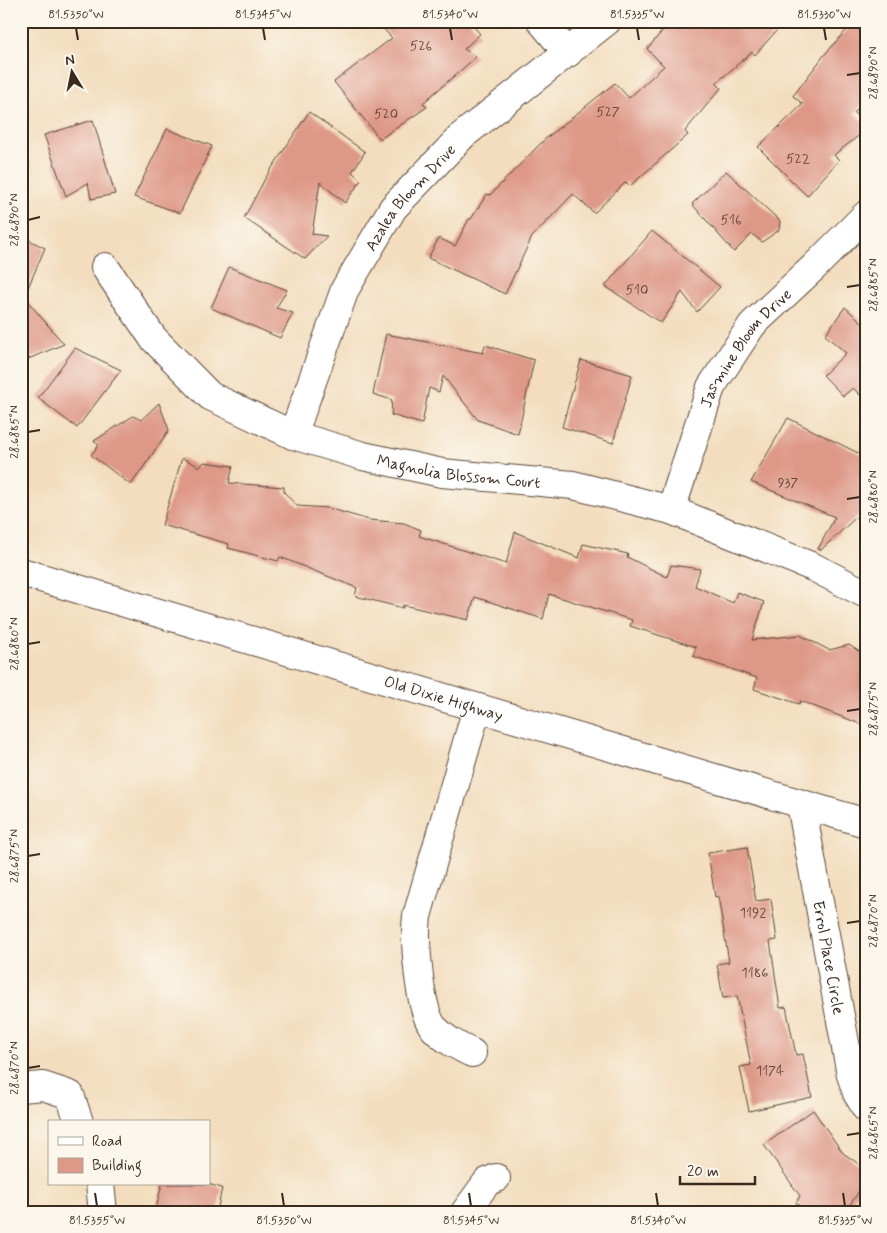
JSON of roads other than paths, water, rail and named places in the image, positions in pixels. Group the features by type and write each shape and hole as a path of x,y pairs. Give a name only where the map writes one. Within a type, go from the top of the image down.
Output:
{"street":[{"path":"542,21 568,53"},
{"name":"Azalea Bloom Drive","path":"293,435 345,289 393,208 463,135 607,21"},
{"name":"Jasmine Bloom Drive","path":"671,510 712,388 752,325 866,215"},
{"name":"Magnolia Blossom Court","path":"105,267 153,338 210,396 293,435 363,456 442,473 574,485 671,510 813,567 866,594"},
{"name":"Old Dixie Highway","path":"21,572 866,823"},
{"path":"472,1053 448,1041 433,1027 425,1005 416,951 415,931 417,916 477,708"},
{"name":"Errol Place Circle","path":"801,804 851,1075 856,1094 866,1108"},
{"path":"21,1088 43,1086 70,1095 79,1120"},
{"path":"465,1212 486,1182 496,1178"},
{"path":"100,1186 103,1212"}]}
